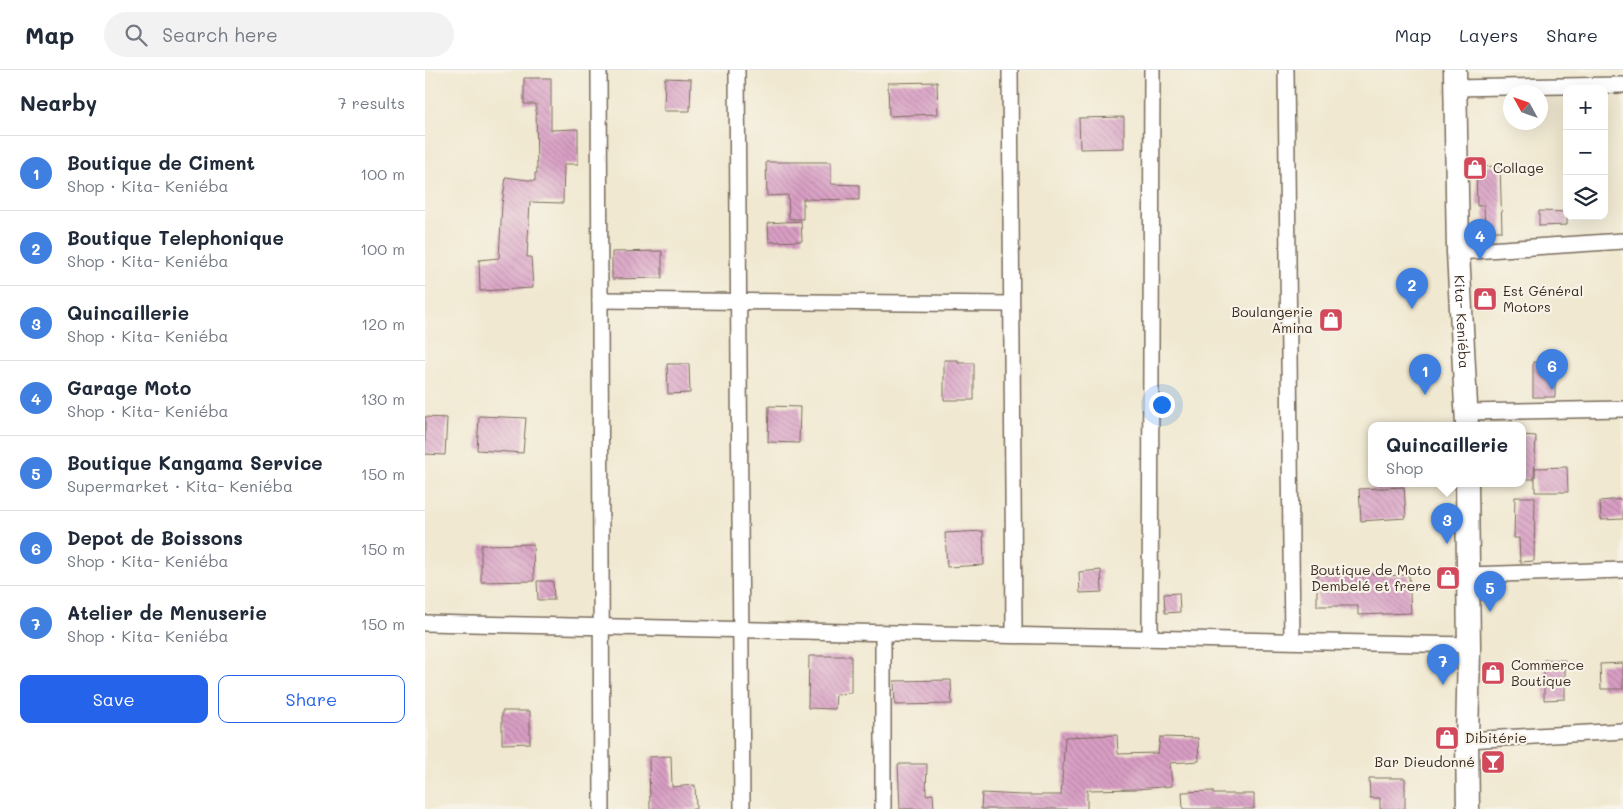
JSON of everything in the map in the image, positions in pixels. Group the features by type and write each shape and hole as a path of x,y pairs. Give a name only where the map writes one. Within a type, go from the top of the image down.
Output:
{"main road":[{"name":"Kita- Keniéba","path":"1455,79 1458,252 1467,419"},
{"path":"1467,487 1468,809"}],"street":[{"path":"599,70 602,809"},
{"path":"737,70 742,809"},
{"path":"1010,70 1014,627"},
{"path":"1149,638 1152,70"},
{"path":"1286,70 1292,641"},
{"path":"1455,79 1623,85"},
{"path":"1458,252 1623,242"},
{"path":"600,300 1011,304"},
{"path":"1467,419 1623,409"},
{"path":"1468,574 1623,570"},
{"path":"425,623 1469,645"},
{"path":"883,633 883,809"},
{"path":"1467,740 1623,730"}],"building":[{"path":"524,78 551,78 551,130 578,129 578,164 564,164 563,203 530,202 527,257 531,257 533,288 480,291 479,260 499,258 502,204 506,177 535,181 535,173 537,173 536,104 524,104"},
{"path":"665,78 691,79 690,111 664,111"},
{"path":"937,82 938,114 889,116 888,83"},
{"path":"1124,117 1124,148 1080,149 1079,118"},
{"path":"766,162 831,162 831,184 859,185 859,200 803,199 803,219 789,219 788,195 767,196"},
{"path":"1500,166 1502,231 1485,231 1484,205 1477,206 1476,167"},
{"path":"1539,211 1563,212 1563,220 1567,220 1567,225 1539,226"},
{"path":"801,221 802,241 769,242 768,223"},
{"path":"662,251 662,278 612,279 612,252"},
{"path":"944,360 958,360 958,363 974,363 974,400 944,400"},
{"path":"1533,362 1555,362 1555,397 1533,397"},
{"path":"667,364 689,364 690,393 668,394"},
{"path":"769,406 800,407 799,443 768,442"},
{"path":"479,416 526,418 523,453 477,450"},
{"path":"425,417 447,418 445,455 425,454"},
{"path":"1526,435 1536,436 1534,479 1526,479"},
{"path":"1567,467 1568,492 1535,492 1535,468"},
{"path":"1404,487 1406,518 1361,521 1359,489"},
{"path":"1515,497 1535,497 1534,561 1520,562 1519,538 1514,538"},
{"path":"1623,499 1623,519 1601,520 1600,501"},
{"path":"983,531 984,565 947,567 945,533"},
{"path":"533,544 534,581 481,582 481,545"},
{"path":"1101,570 1102,592 1080,593 1079,572"},
{"path":"1378,574 1378,576 1409,575 1411,613 1358,615 1358,606 1317,606 1317,575"},
{"path":"537,581 553,581 554,600 538,600"},
{"path":"1179,593 1180,612 1165,613 1164,594"},
{"path":"809,656 851,656 851,693 836,694 835,709 808,708"},
{"path":"1544,660 1565,660 1565,699 1544,700"},
{"path":"1623,663 1623,689 1601,689 1600,664"},
{"path":"951,680 952,704 895,705 894,681"},
{"path":"502,711 530,711 530,743 502,744"},
{"path":"1117,735 1118,754 1158,753 1160,737 1198,738 1199,761 1170,763 1172,786 1087,790 1087,809 981,809 982,793 1061,795 1065,737"},
{"path":"671,756 672,787 695,785 696,809 650,809 649,757"},
{"path":"898,764 927,764 926,795 933,794 934,809 900,809"},
{"path":"1369,778 1405,778 1405,809 1380,809 1380,798 1370,798"},
{"path":"1213,791 1213,794 1254,794 1254,809 1183,809 1182,792"}],"place":[{"name":"Collage","path":"1475,168"},
{"name":"Garage Moto","path":"1480,260"},
{"name":"Est Général Motors","path":"1485,299"},
{"name":"Boutique Telephonique","path":"1412,309"},
{"name":"Boulangerie Amina","path":"1331,320"},
{"name":"Depot de Boissons","path":"1552,390"},
{"name":"Boutique de Ciment","path":"1425,395"},
{"name":"Quincaillerie","path":"1447,544"},
{"name":"Boutique de Moto Dembelé et frere","path":"1448,578"},
{"name":"Boutique Kangama Service","path":"1490,612"},
{"name":"Commerce Boutique","path":"1493,673"},
{"name":"Atelier de Menuserie","path":"1443,685"},
{"name":"Dibitérie","path":"1447,738"},
{"name":"Bar Dieudonné","path":"1493,762"}]}
